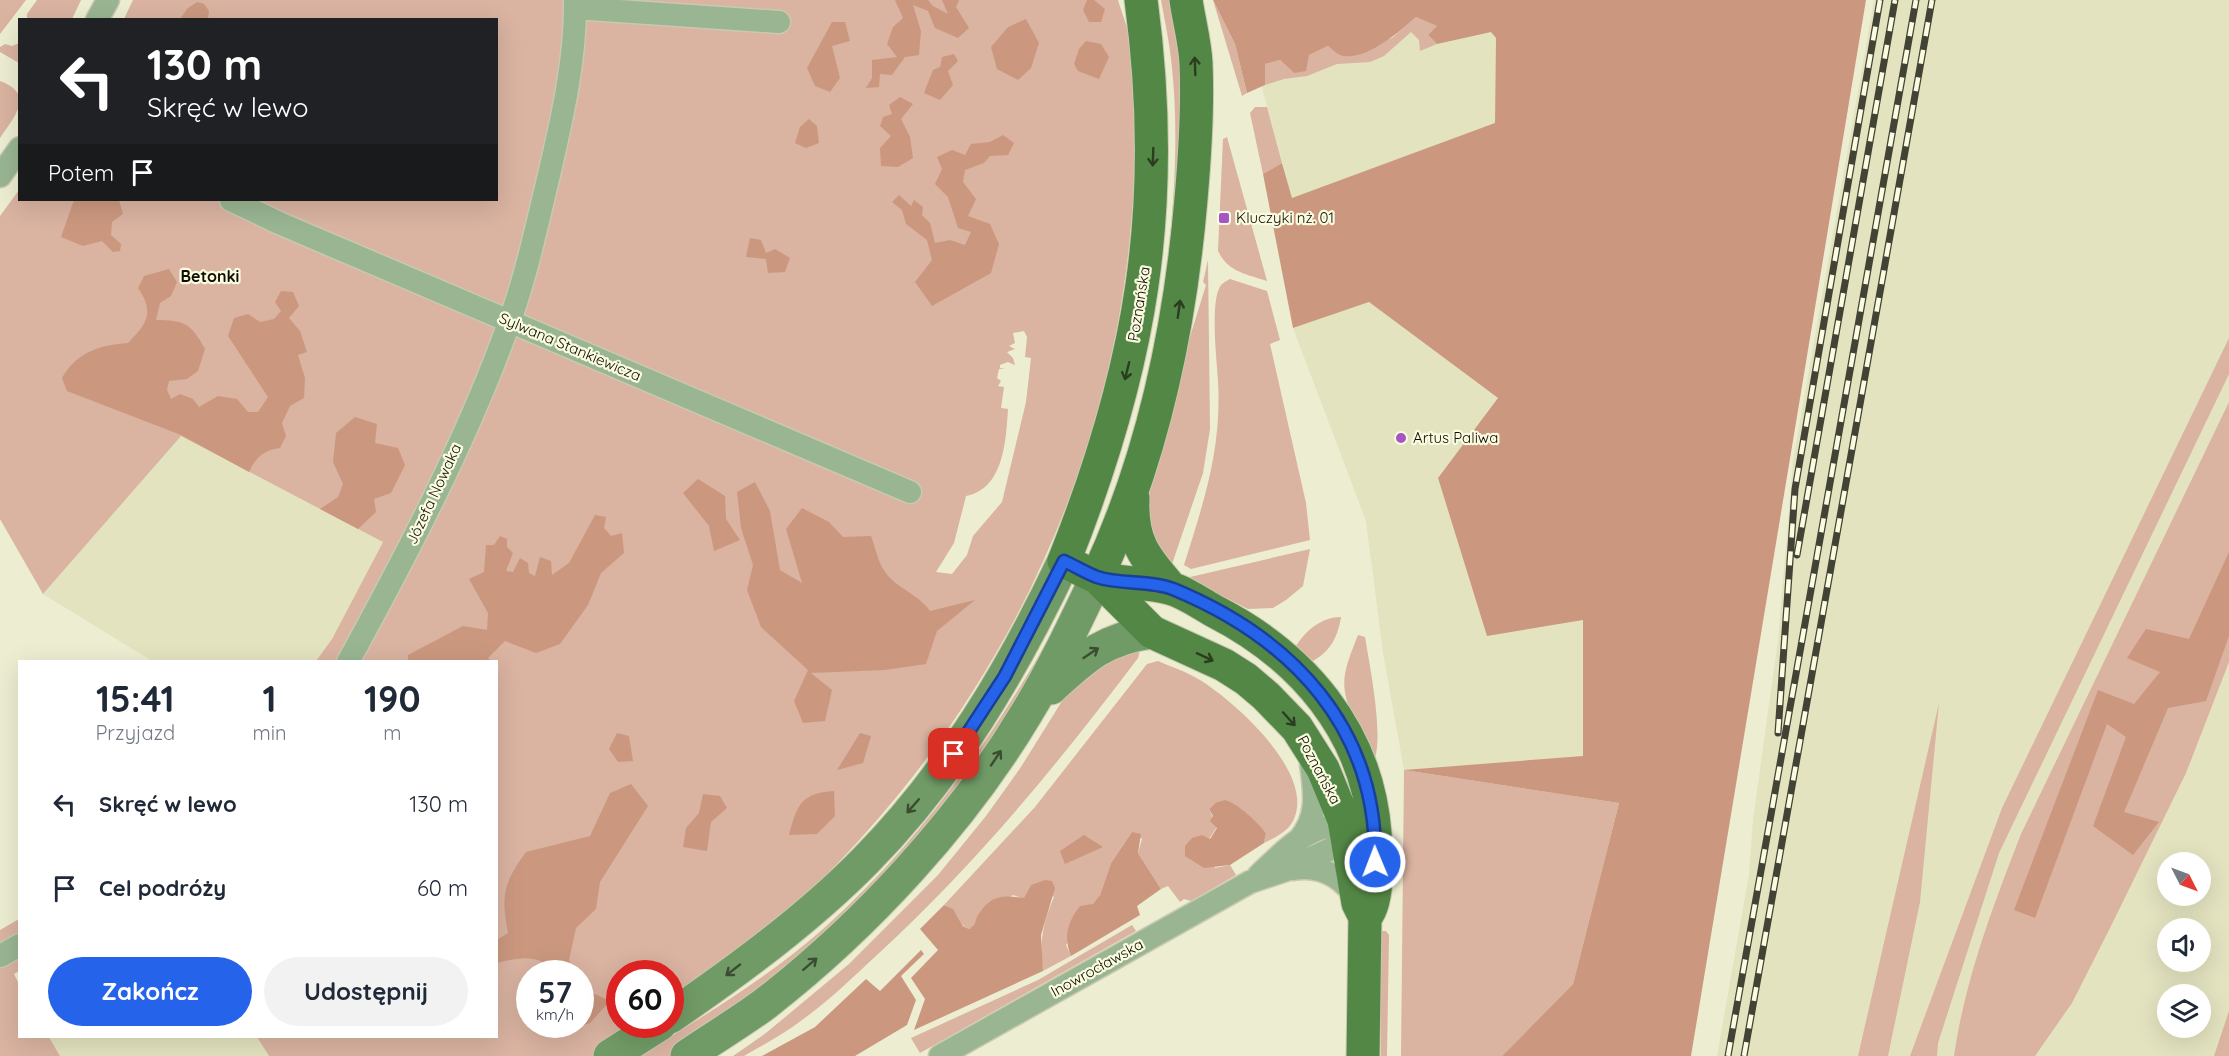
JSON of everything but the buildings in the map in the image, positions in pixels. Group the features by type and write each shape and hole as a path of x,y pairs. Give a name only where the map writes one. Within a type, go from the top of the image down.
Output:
{"main road":[{"name":"Poznańska","path":"1141,0 1153,141 1151,201 1143,281 1129,364 1112,426 1091,493 1064,561 1098,577 1171,588 1256,634 1283,654 1311,682 1336,714 1355,751 1369,791 1361,832"},
{"name":"Poznańska","path":"1098,577 1134,487 1163,388 1179,316 1186,258 1196,125 1196,62 1186,0"},
{"name":"Poznańska","path":"1134,487 1132,522 1140,548 1171,588"},
{"path":"684,1006 835,889 887,837 943,769 985,709 1026,639 1064,561"},
{"name":"Poznańska","path":"1098,577 1152,632 1224,665 1246,679 1276,705 1309,744 1330,784 1361,832 1374,899 1372,909 1362,910 1363,1056"},
{"path":"1020,723 1065,644 1098,577"},
{"path":"687,1056 766,1003 836,942 894,885 945,827 1020,723 1048,691 1081,660 1107,643 1152,632"},
{"path":"610,1056 638,1038"}],"street":[{"path":"98,18 108,0"},
{"path":"575,4 779,22"},
{"name":"Józefa Nowaka","path":"349,660 388,589 472,414 510,321 529,259 555,149 570,68 575,4"},
{"path":"0,176 18,151"},
{"name":"Sylwana Stankiewicza","path":"233,201 910,492"},
{"path":"1254,880 1294,844 1311,825 1315,810 1309,744"},
{"path":"1294,844 1317,831 1331,827 1361,832"},
{"path":"1254,880 1286,870 1361,832"},
{"path":"1286,870 1312,867 1326,871 1342,882 1362,910"},
{"name":"Inowrocławska","path":"940,1056 1254,880"},
{"path":"0,956 18,946"}],"shaded area":[{"path":"0,0 26,0 0,34"},
{"path":"37,0 81,0 72,18 27,18 27,14"},
{"path":"133,0 1118,0 1130,39 1136,95 1135,177 1128,255 1114,341 1093,426 1066,507 1031,586 991,662 944,735 891,804 832,869 774,922 684,994 684,960 606,960 606,1038 620,1038 592,1056 269,1056 258,1038 498,1038 498,660 317,660 332,639 383,542 181,436 43,594 0,519 0,216 18,191 18,201 498,201 498,18 124,18","holes":["1024,331 1027,337 1025,357 1031,358 1026,402 1002,502 973,536 967,555 952,574 936,572 954,543 966,496 979,492 988,484 1000,462 1006,435 1008,409 1001,408 1004,387 998,386 1001,381 997,378 999,369 1005,369 1000,368 1000,365 1008,362 1015,365 1013,358 1007,352 1015,349 1009,346 1015,343 1013,333"]},
{"path":"895,0 928,0 933,6 948,14 942,0 959,0 956,7 969,28 958,38 935,28 928,11 913,5 921,31 919,55 905,57 892,75 880,74 879,87 866,88 872,78 872,60 897,57 887,44 893,27 903,18"},
{"path":"1087,0 1094,0 1105,9 1101,22 1089,22 1083,10"},
{"path":"1161,0 1175,0 1181,88 1174,236 1159,340 1110,518 1104,516 1122,466 1152,355 1170,236 1175,121 1171,59"},
{"path":"1213,0 1235,44 1247,93 1242,96"},
{"path":"1213,0 1866,0 1691,1056 1502,1056 1573,984 1619,803 1404,770 1583,756 1583,620 1487,636 1438,478 1498,398 1369,302 1293,328 1263,174 1282,163 1292,198 1495,123 1496,38 1491,32 1437,44 1428,35 1437,26 1416,17 1381,44 1360,54 1340,55 1328,46 1309,55 1306,71 1294,73 1280,60 1265,64 1265,85 1247,93 1235,44"},
{"path":"1238,0 1588,0 1506,127 1292,198"},
{"path":"1874,0 2229,0 2229,1056 1717,1056 1749,874 1753,820 1778,640 1793,461"},
{"path":"197,2 204,4 209,11 208,18 181,18 188,8"},
{"path":"1416,17 1438,26 1428,35 1437,44 1420,51 1419,40 1411,32 1384,56 1370,62 1337,64 1307,76 1284,79 1265,85 1265,64 1280,60 1294,73 1309,55 1328,46 1340,55 1392,38"},
{"path":"1026,19 1039,43 1031,68 1018,80 997,69 991,47 1008,27"},
{"path":"832,22 845,22 850,41 832,46 840,78 830,92 815,86 807,68"},
{"path":"1086,41 1101,44 1109,57 1099,79 1078,71 1074,64 1079,49"},
{"path":"18,43 18,62 0,52 0,47 5,44 12,46"},
{"path":"954,54 958,61 948,71 953,85 940,100 924,93 933,70 940,67 942,57"},
{"path":"0,81 17,92 18,109 0,138"},
{"path":"900,97 913,104 901,119 910,137 913,158 898,167 881,166 880,148 891,136 880,126 883,117 892,114 889,105"},
{"path":"1255,107 1267,107 1282,163 1263,174 1250,113"},
{"path":"809,119 817,126 819,143 806,148 795,143 800,127"},
{"path":"1003,135 1014,143 1008,155 990,156 984,163 965,170 963,182 976,199 968,216 990,224 999,244 991,273 932,306 915,282 932,260 927,240 906,224 902,210 892,202 899,195 911,206 914,200 923,207 922,215 930,223 935,243 950,240 965,245 971,232 958,228 948,197 935,184 942,169 937,157 952,150 965,155 971,144 990,142"},
{"path":"1227,137 1267,281 1232,268 1218,251 1223,139"},
{"path":"74,201 119,201 123,214 112,222 111,235 121,244 120,251 113,252 102,241 83,246 61,237"},
{"path":"750,238 761,240 766,253 775,249 790,258 785,272 768,273 766,259 746,257"},
{"path":"1208,260 1210,429 1203,473 1170,570 1142,517 1185,353 1206,285 1203,282"},
{"path":"169,269 177,282 171,296 160,303 156,320 180,322 186,325 191,328 205,349 198,371 187,379 169,381 167,390 171,399 180,394 193,399 199,407 218,396 237,399 248,412 258,412 268,397 228,336 234,318 248,314 260,322 274,319 281,311 275,302 281,291 293,292 299,306 289,318 300,331 307,352 298,355 305,378 304,398 290,406 282,423 286,436 280,448 269,450 261,455 249,472 181,435 67,391 62,378 82,356 99,348 128,343 140,329 147,311 138,288 144,276"},
{"path":"1230,279 1267,291 1280,340 1270,344 1306,503 1310,540 1191,569 1184,565 1205,497 1217,429 1219,405 1215,330 1216,302 1222,284"},
{"path":"1369,302 1499,399 1438,478 1487,635 1583,619 1619,803 1404,770 1383,653 1366,521 1293,328"},
{"path":"2229,338 2229,374 1999,853 1938,1043 1937,1056 1910,1056 2002,808"},
{"path":"2229,402 2229,662 2186,773 2072,1003 2035,1056 1954,1056 1973,971 1990,916 2021,834"},
{"path":"355,417 377,424 375,443 398,448 405,465 391,493 374,499 376,512 358,529 320,509 338,497 343,484 333,462 336,433"},
{"path":"181,435 383,542 332,639 317,660 150,660 43,594"},
{"path":"698,479 725,496 726,519 740,540 714,551 709,526 683,493"},
{"path":"755,482 770,511 780,570 802,583 786,529 802,508 829,522 843,537 871,536 886,574 919,599 930,611 975,600 937,631 926,664 885,670 811,673 832,690 825,721 803,723 794,701 808,670 761,627 747,590 753,565 741,528 737,492"},
{"path":"595,515 606,517 604,528 611,536 622,533 624,553 601,573 588,605 560,644 536,653 505,641 488,658 490,660 408,660 408,655 463,626 487,630 488,613 469,579 484,572 486,545 494,545 500,536 507,539 507,547 513,553 506,571 513,572 520,558 528,563 529,573 535,576 540,557 551,561 552,575 569,563"},
{"path":"1310,549 1303,586 1273,608 1248,609 1186,578"},
{"path":"2229,552 2229,636 2206,701 2168,708 2124,812 2159,822 2133,855 2093,826 2126,737 2107,724 2035,918 2014,910 2098,690 2134,704 2160,672 2127,658 2146,629 2189,639"},
{"path":"1070,601 999,732 905,854 800,958 706,1031 671,1056 641,1056 669,1038 684,1038 684,1028 780,964 823,929 861,893 929,816 960,776 990,734"},
{"path":"1341,617 1333,642 1325,653 1313,661 1296,646 1321,622"},
{"path":"1358,635 1365,637 1375,699 1378,732 1375,758 1368,749 1352,715 1345,692 1345,672"},
{"path":"1141,647 1138,658 1046,775 948,886 841,989 812,1013 781,1035 744,1056 733,1056 766,1033 849,964 938,875 986,816 1021,767 1077,677"},
{"path":"1158,661 1190,674 1215,690 1251,721 1268,741 1283,761 1293,782 1297,802 1293,821 1284,831 1264,843 1266,833 1241,809 1215,803 1209,809 1217,827 1209,839 1215,868 1230,865 1236,875 1191,901 1184,899 1180,902 1168,886 1161,889 1138,853 1142,839 1132,832 1111,863 1100,895 1066,945 1071,956 1043,971 1041,951 1043,933 1054,897 1031,885 1024,899 1013,895 976,919 973,927 969,929 962,924 953,911 944,905 1035,807 1147,664"},
{"path":"1939,703 1920,902 1888,1056 1858,1056"},
{"path":"617,733 629,736 633,761 618,762 609,749"},
{"path":"860,733 871,736 863,763 837,770"},
{"path":"1404,770 1619,803 1573,984 1502,1056 1401,1056"},
{"path":"631,784 648,806 600,882 596,909 576,928 569,960 530,958 498,963 498,939 508,933 505,899 508,882 526,852 590,836 610,793"},
{"path":"834,791 835,816 817,834 789,835 802,802 814,794"},
{"path":"703,794 720,796 727,808 711,822 707,851 683,847 686,828 699,813"},
{"path":"1225,800 1242,809 1262,828 1266,833 1264,843 1230,865 1204,868 1185,856 1185,846 1192,838 1202,835 1210,839 1217,828 1210,821 1213,816 1209,809 1215,803"},
{"path":"1132,832 1141,834 1138,853 1161,889 1137,906 1140,915 1071,956 1067,936 1072,917 1080,906 1093,904 1100,895 1111,863"},
{"path":"1084,835 1103,847 1065,864 1060,851"},
{"path":"1045,880 1052,881 1055,888 1041,935 1043,971 914,1030 925,999 911,978 938,950 920,929 944,905 953,909 963,926 969,929 987,904 1003,897 1024,898 1031,885"},
{"path":"18,920 18,972 14,974 18,982 18,1038 50,1038 60,1056 0,1056 0,930"},
{"path":"1132,925 1136,931 920,1053 911,1038 1038,980"},
{"path":"1380,931 1386,931 1389,935 1387,1056 1381,1056"},
{"path":"921,950 924,954 901,976 916,1000 907,1025 855,1056 762,1056 815,1027 866,979 880,991"},
{"path":"594,994 606,999 606,1005 594,1019"},
{"path":"2229,1011 2229,1056 2214,1056"},
{"path":"50,1038 258,1038 269,1056 60,1056"}],"railway":[{"path":"1778,733 1795,489 1880,0"},
{"path":"1797,555 1895,0"},
{"path":"1728,1056 1916,0"},
{"path":"1744,1056 1932,0"}],"place":[{"name":"Kluczyki nż. 01","path":"1224,218"},
{"name":"Artus Paliwa","path":"1401,438"}],"district":[{"name":"Betonki","path":"210,276"}],"route":[{"path":"954,754 1005,676 1064,561 1098,577 1171,588 1256,634 1283,654 1311,682 1336,714 1355,751 1369,791 1375,862"}]}
